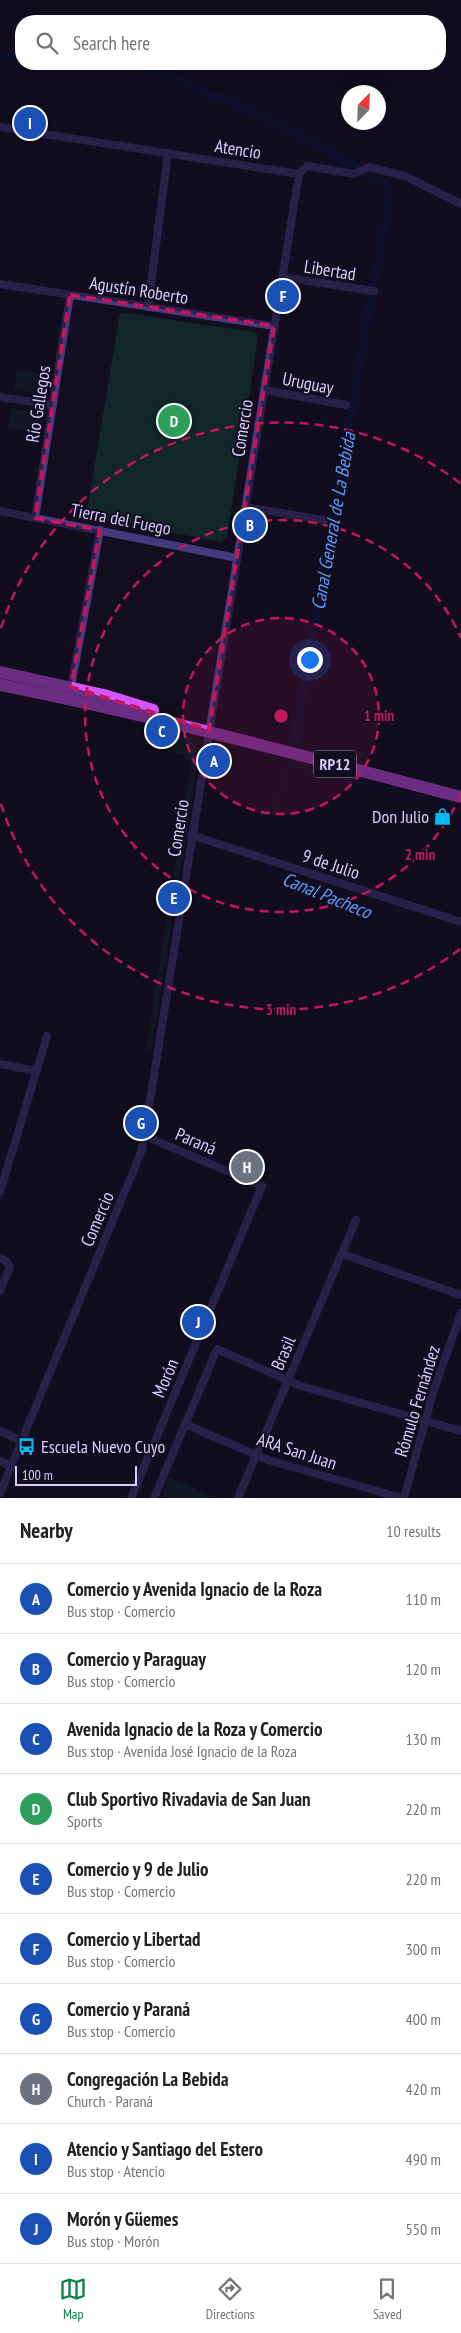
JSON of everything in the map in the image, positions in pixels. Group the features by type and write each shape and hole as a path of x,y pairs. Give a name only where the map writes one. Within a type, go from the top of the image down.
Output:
{"main road":[{"name":"RP12","path":"0,672 71,687 169,714 209,730"},
{"name":"RP12","path":"0,685 209,730 461,797"}],"street":[{"name":"Atencio","path":"0,127 298,174 307,166 354,174 369,167 405,176 461,204"},
{"path":"148,307 168,154"},
{"name":"Comercio","path":"0,1493 142,1150 298,174"},
{"name":"Libertad","path":"282,277 374,292"},
{"name":"Agustín Roberto","path":"0,284 274,326"},
{"name":"Río Gallegos","path":"35,518 70,295"},
{"name":"Uruguay","path":"264,390 346,405"},
{"path":"0,396 53,405"},
{"path":"245,507 324,520"},
{"name":"Tierra del Fuego","path":"0,511 237,558"},
{"path":"71,687 100,530"},
{"name":"9 de Julio","path":"191,835 461,922"},
{"path":"0,1192 47,1036"},
{"path":"0,1064 36,1071"},
{"name":"Paraná","path":"145,1136 262,1186"},
{"name":"Morón","path":"131,1498 262,1186"},
{"name":"Brasil","path":"238,1498 356,1220"},
{"path":"342,1254 461,1295"},
{"path":"0,1258 9,1264 9,1272 0,1291"},
{"name":"Rómulo Fernández","path":"403,1498 461,1313"},
{"name":"Morón","path":"154,1498 217,1349 288,1380"},
{"path":"288,1380 461,1431"},
{"name":"ARA San Juan","path":"185,1424 256,1455 403,1498"},
{"path":"0,1432 22,1440"},
{"path":"0,1461 11,1466"}],"highlighted area":[{"path":"70,295 274,326 209,730 71,687 100,530 35,518"}],"green space":[{"path":"120,312 255,332 258,339 227,537 221,542 86,516"},
{"path":"17,370 50,375 47,390 42,395 14,390"},
{"path":"12,408 38,412 43,417 40,434 8,428"},
{"path":"172,732 190,737 200,750 151,1051 146,1050 191,764 183,755 168,752"},
{"path":"169,1478 173,1479 215,1498 161,1498"}],"waterway":[{"name":"Canal General de La Bebida","path":"0,58 15,54"},
{"name":"Canal General de La Bebida","path":"153,70 276,122 357,167"},
{"name":"Canal General de La Bebida","path":"366,172 385,183 390,194 373,287"},
{"name":"Canal General de La Bebida","path":"294,746 371,296"},
{"path":"0,700 17,704"},
{"path":"291,766 292,761 293,765 461,808"},
{"name":"Canal Pacheco","path":"269,846 283,776 289,768"},
{"name":"Canal Pacheco","path":"267,865 271,873 376,914 382,920 381,928"}],"place":[{"name":"Atencio y Santiago del Estero","path":"30,123"},
{"name":"Comercio y Libertad","path":"283,296"},
{"name":"Club Sportivo Rivadavia de San Juan","path":"174,421"},
{"name":"Comercio y Paraguay","path":"250,525"},
{"name":"Avenida Ignacio de la Roza y Comercio","path":"162,731"},
{"name":"Comercio y Avenida Ignacio de la Roza","path":"214,761"},
{"name":"Don Julio","path":"443,816"},
{"name":"Comercio y 9 de Julio","path":"174,898"},
{"name":"Comercio y Paraná","path":"141,1123"},
{"name":"Congregación La Bebida","path":"247,1167"},
{"name":"Morón y Güemes","path":"198,1322"},
{"name":"Escuela Nuevo Cuyo","path":"27,1446"}]}
